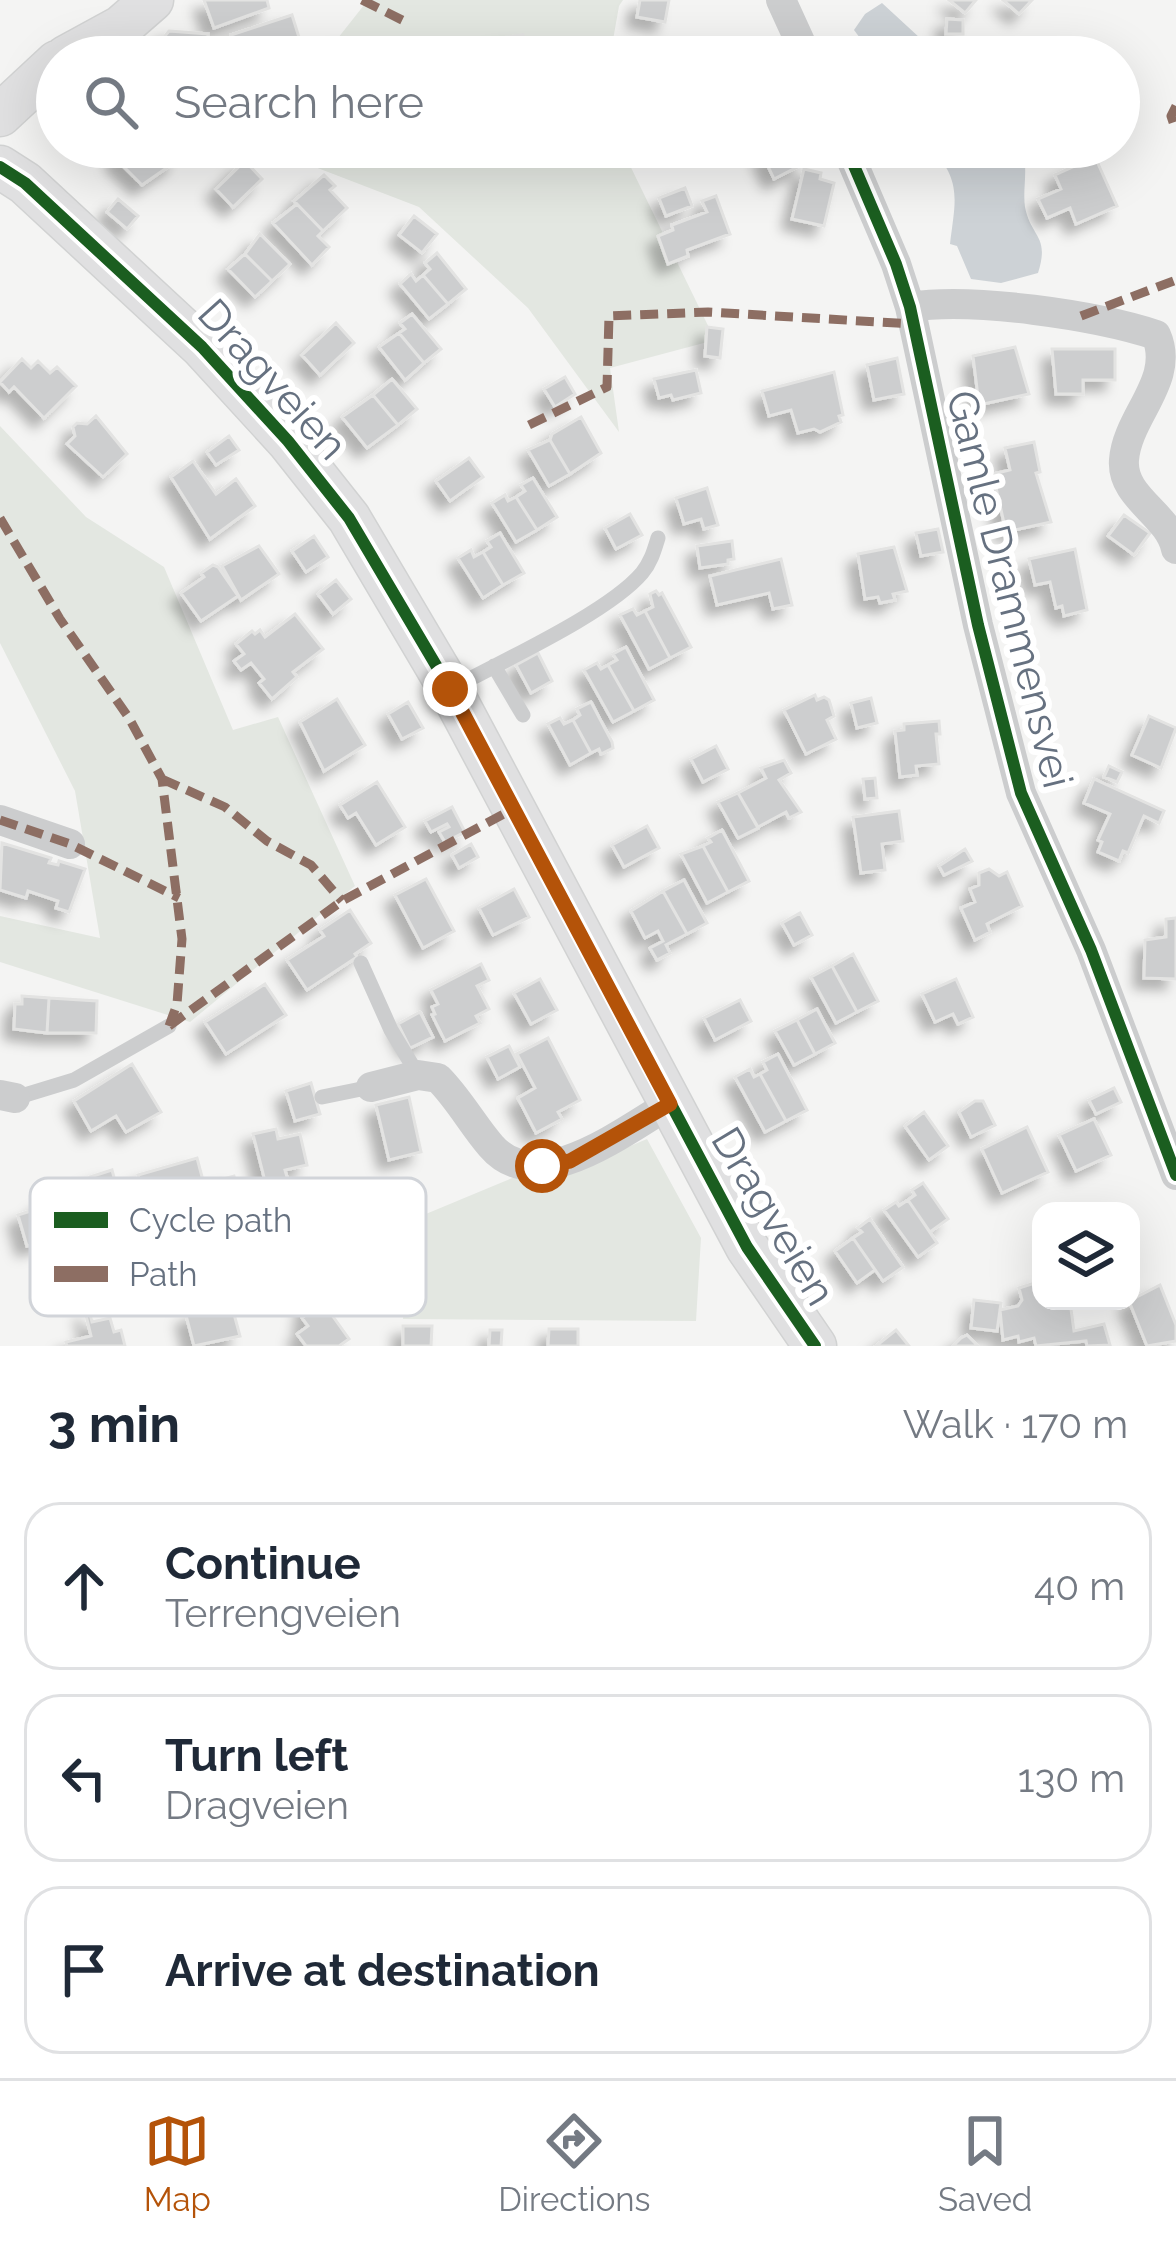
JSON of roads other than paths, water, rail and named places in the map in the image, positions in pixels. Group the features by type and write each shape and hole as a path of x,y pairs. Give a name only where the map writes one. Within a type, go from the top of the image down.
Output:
{"main road":[{"path":"104,36 121,27 140,4"},
{"path":"0,86 36,71"},
{"path":"0,115 36,82"},
{"name":"Dragveien","path":"0,146 13,175 167,311 310,466 374,555 747,1247 815,1346"}],"street":[{"path":"781,0 797,36"},
{"name":"Gamle Drammensvei","path":"855,168 910,308 978,625 1022,794 1091,950 1176,1175"},
{"path":"910,308 938,303 1081,316 1156,334 1164,366 1130,440 1125,475 1134,492 1163,521 1176,549"},
{"path":"0,820 70,844"},
{"path":"371,1087 418,1075 438,1078 493,1149 514,1164 542,1166 570,1161 670,1104"}],"lane":[{"path":"450,689 575,622 639,577 652,559 658,538"},
{"path":"494,666 523,715"},
{"path":"361,963 418,1075"},
{"path":"8,1096 74,1080 170,1026"},
{"path":"322,1096 371,1087"}]}
